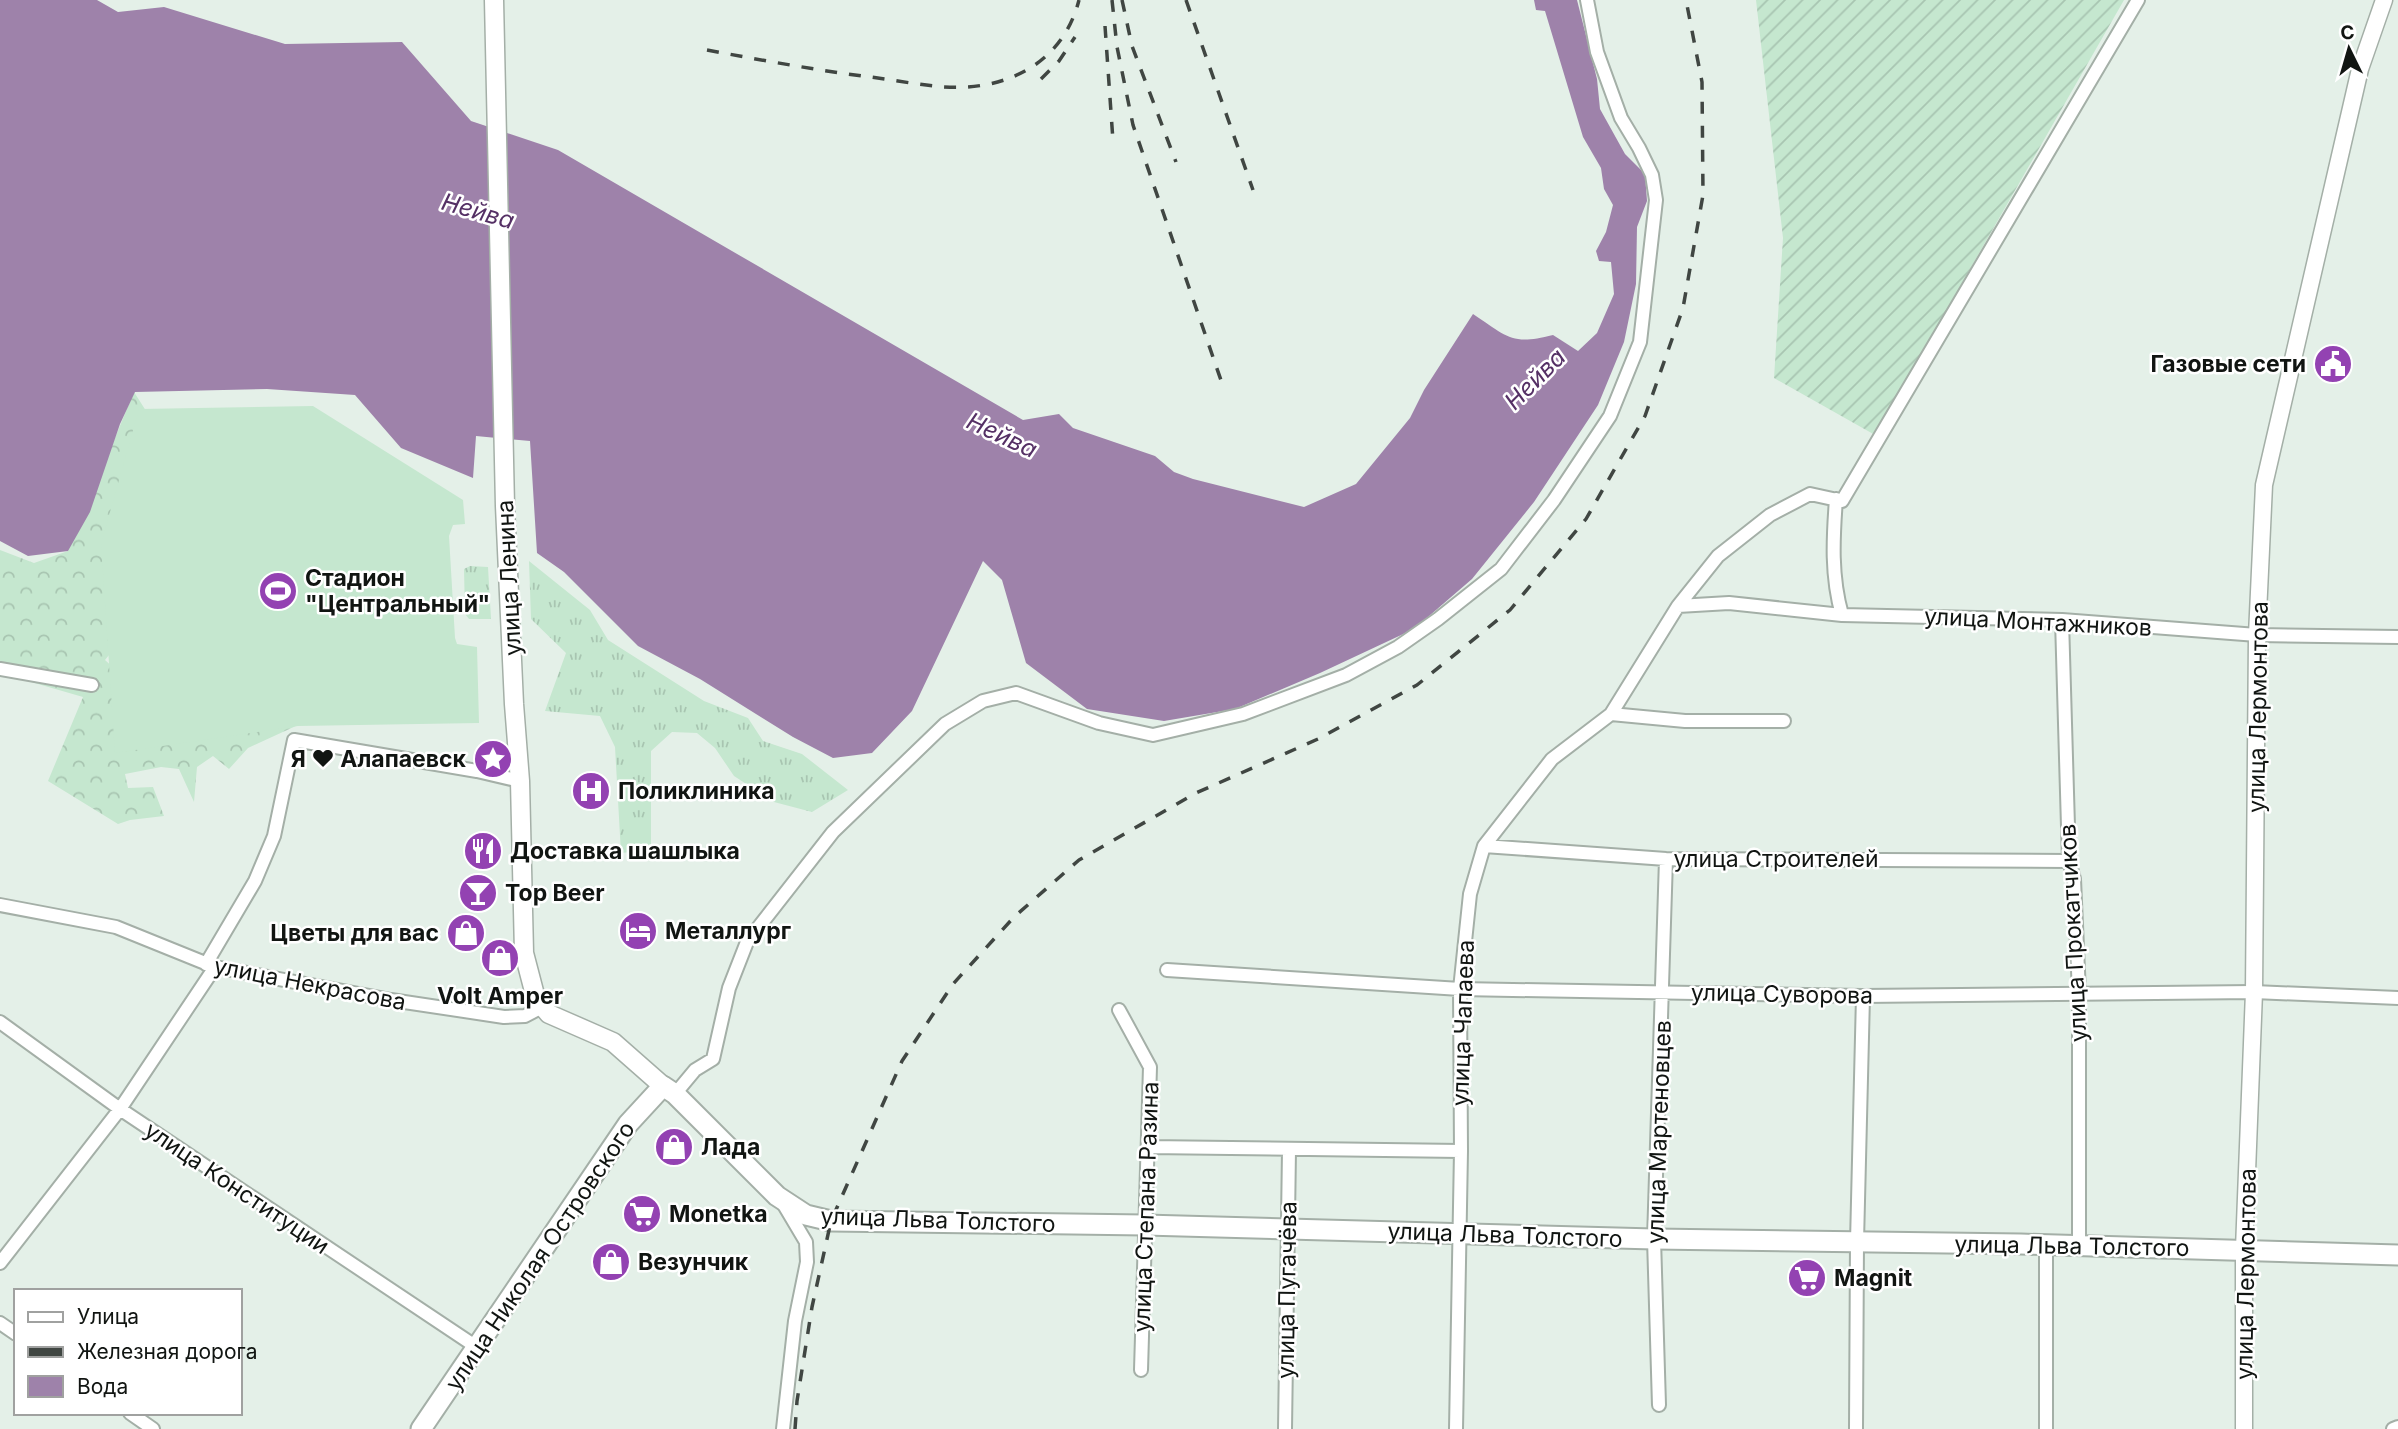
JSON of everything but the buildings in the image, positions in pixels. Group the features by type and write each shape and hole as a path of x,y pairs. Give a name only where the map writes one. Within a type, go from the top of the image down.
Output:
{"main road":[{"name":"улица Ленина","path":"494,0 505,506 520,781 524,953 536,999 542,1007"},
{"path":"542,1007 549,1014 613,1042 669,1090"},
{"name":"улица Льва Толстого","path":"669,1090 777,1196 806,1215 831,1221 1145,1225 1654,1240 2046,1245 2398,1255"},
{"name":"улица Николая Островского","path":"421,1429 628,1124 669,1090"}],"street":[{"path":"669,1090 713,1059 729,988 747,942 833,832 945,724 983,701 1016,693 1099,723 1153,736 1243,714 1346,675 1398,647 1501,569 1554,500 1610,416 1640,342 1656,200 1652,175 1621,118 1597,51 1587,0"},
{"path":"1842,615 1836,595 1832,556 1836,499 1842,501 2138,0"},
{"name":"улица Лермонтова","path":"2244,1429 2244,1249 2254,992 2257,635 2264,485 2360,69 2384,0"},
{"name":"улица Чапаева","path":"1456,1429 1461,1151 1460,989 1470,894 1484,846 1552,759 1611,714 1678,607 1718,556 1770,515 1810,494 1836,499"},
{"name":"улица Монтажников","path":"1678,607 1728,603 1842,615 2062,620 2257,635 2398,637"},
{"name":"улица Прокатчиков","path":"2062,620 2069,861 2074,879 2079,993 2079,1246"},
{"path":"0,669 92,685"},
{"path":"1611,714 1685,722 1784,721"},
{"path":"0,1263 120,1109 210,966 255,881 274,836 295,740 477,771 520,781"},
{"name":"улица Строителей","path":"1484,846 1666,859 2069,861"},
{"name":"улица Мартеновцев","path":"1659,1405 1654,1240 1666,859"},
{"name":"улица Некрасова","path":"0,905 116,927 210,966 391,1000 504,1017 525,1016 542,1007"},
{"name":"улица Суворова","path":"1167,970 1460,989 1863,996 2254,992 2398,998"},
{"path":"1856,1429 1863,996"},
{"name":"улица Степана Разина","path":"1119,1010 1150,1067 1141,1370"},
{"name":"улица Конституции","path":"0,1022 120,1109 478,1348"},
{"path":"1148,1147 1461,1151"},
{"name":"улица Пугачёва","path":"1285,1429 1289,1150"},
{"path":"777,1196 796,1222 806,1242 807,1262 795,1321 783,1429"},
{"path":"2046,1245 2046,1429"},
{"path":"133,1415 153,1429"},
{"path":"2393,1429 2398,1427"}],"green space":[{"path":"1756,0 2124,0 1875,435 1774,378 1783,238"},
{"path":"134,392 155,425 117,645 105,660 127,680 298,725 248,748 229,769 213,756 197,767 194,802 179,769 161,767 125,774 128,788 153,787 164,816 118,824 48,781 83,697 0,673 0,550 34,563 68,551"},
{"name":"Стадион \"Центральный\"","path":"313,406 463,500 465,524 453,525 449,536 455,638 457,644 477,647 479,723 298,726 115,753 101,544 139,409"},
{"path":"529,561 590,610 608,640 704,701 748,718 763,741 802,754 848,790 812,812 774,802 734,776 715,748 697,733 672,732 651,751 651,850 621,853 615,747 600,716 545,711 566,653 531,619"},
{"path":"470,566 488,567 491,619 469,619 465,614 464,569"}],"water":[{"name":"Нейва","path":"0,0 97,0 118,12 164,7 285,44 402,42 471,121 558,150 1023,420 1059,414 1073,428 1155,456 1174,472 1304,507 1356,484 1410,418 1424,390 1473,314 1510,337 1527,339 1553,335 1578,351 1597,333 1614,294 1611,262 1599,261 1596,251 1606,232 1613,205 1604,189 1601,168 1583,137 1545,11 1536,10 1534,0 1577,0 1597,79 1600,109 1625,154 1645,174 1647,201 1637,227 1636,284 1624,342 1598,405 1534,502 1472,579 1414,629 1235,709 1164,721 1087,709 1026,663 1002,580 983,561 912,711 872,753 833,758 793,737 700,679 638,646 564,572 537,553 530,441 476,436 473,478 401,448 355,395 267,389 135,392 120,424 90,512 68,551 28,556 0,541"}],"railway":[{"path":"707,50 916,84 967,87 1010,78 1029,69 1046,56 1060,41 1079,0"},
{"path":"1112,0 1117,47 1133,125 1224,389"},
{"path":"1122,0 1132,46 1176,162"},
{"path":"1186,0 1253,190"},
{"path":"795,1429 812,1307 831,1221 902,1061 953,984 1014,917 1079,860 1196,793 1318,739 1417,685 1510,610 1586,519 1645,416 1683,308 1703,195 1702,82 1686,0"},
{"path":"1105,26 1113,141"},
{"path":"1041,79 1059,61 1075,37"}],"place":[{"name":"Газовые сети","path":"2333,364"},
{"name":"Стадион \"Центральный\"","path":"278,591"},
{"name":"Я ♥ Алапаевск","path":"493,759"},
{"name":"Поликлиника","path":"591,791"},
{"name":"Доставка шашлыка","path":"483,851"},
{"name":"Top Beer","path":"478,893"},
{"name":"Металлург","path":"638,931"},
{"name":"Цветы для вас","path":"466,933"},
{"name":"Volt Amper","path":"500,958"},
{"name":"Лада","path":"674,1147"},
{"name":"Monetka","path":"642,1214"},
{"name":"Везунчик","path":"611,1262"},
{"name":"Magnit","path":"1807,1278"}]}
